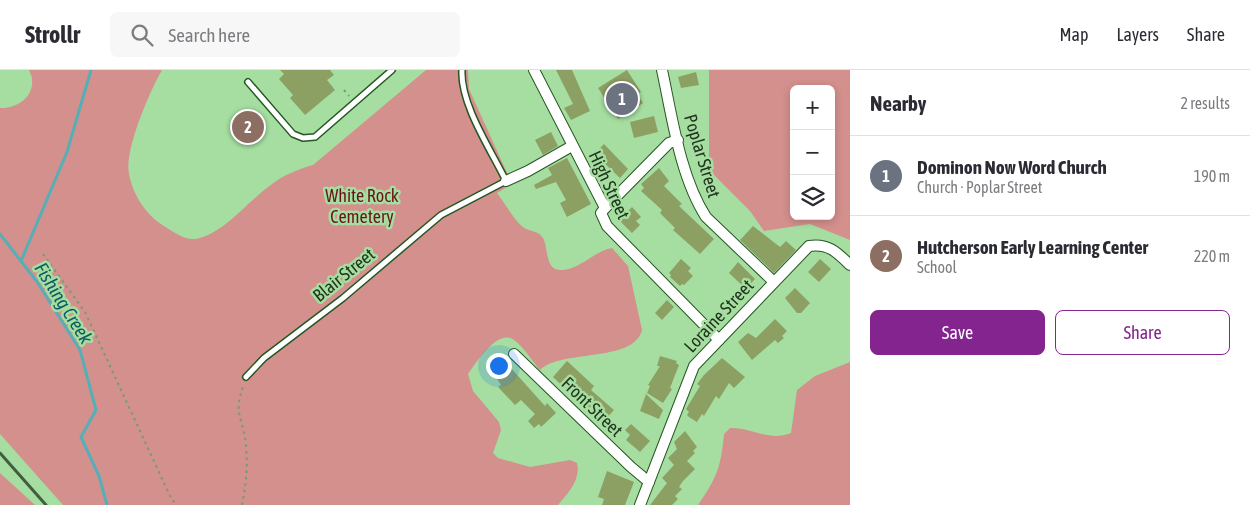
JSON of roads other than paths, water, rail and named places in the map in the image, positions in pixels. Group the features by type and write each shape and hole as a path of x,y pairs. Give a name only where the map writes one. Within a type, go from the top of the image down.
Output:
{"street":[{"name":"High Street","path":"534,70 606,208 601,212 607,226 718,340"},
{"name":"Poplar Street","path":"662,70 678,140 694,195 706,216 774,282"},
{"path":"606,208 669,143 678,140"},
{"name":"Blair Street","path":"506,181 572,146"},
{"name":"Loraine Street","path":"640,505 694,366 810,246 827,246 836,251 850,265"},
{"name":"Front Street","path":"514,354 649,482"}],"lane":[{"path":"248,82 293,134 303,138 315,137 392,70"},
{"path":"462,70 463,90 469,106 506,181"},
{"name":"Blair Street","path":"246,377 264,358 343,298 441,215 506,181"}],"waterway":[{"path":"21,261 67,152 91,70"},
{"name":"Fishing Creek","path":"0,234 38,283 80,350 96,410 81,437 99,476 107,505"}],"railway":[{"path":"0,453 46,505"}],"place":[{"name":"Dominon Now Word Church","path":"622,99"},
{"name":"Hutcherson Early Learning Center","path":"248,127"}],"park label":[{"name":"White Rock Cemetery","path":"362,206"}]}
